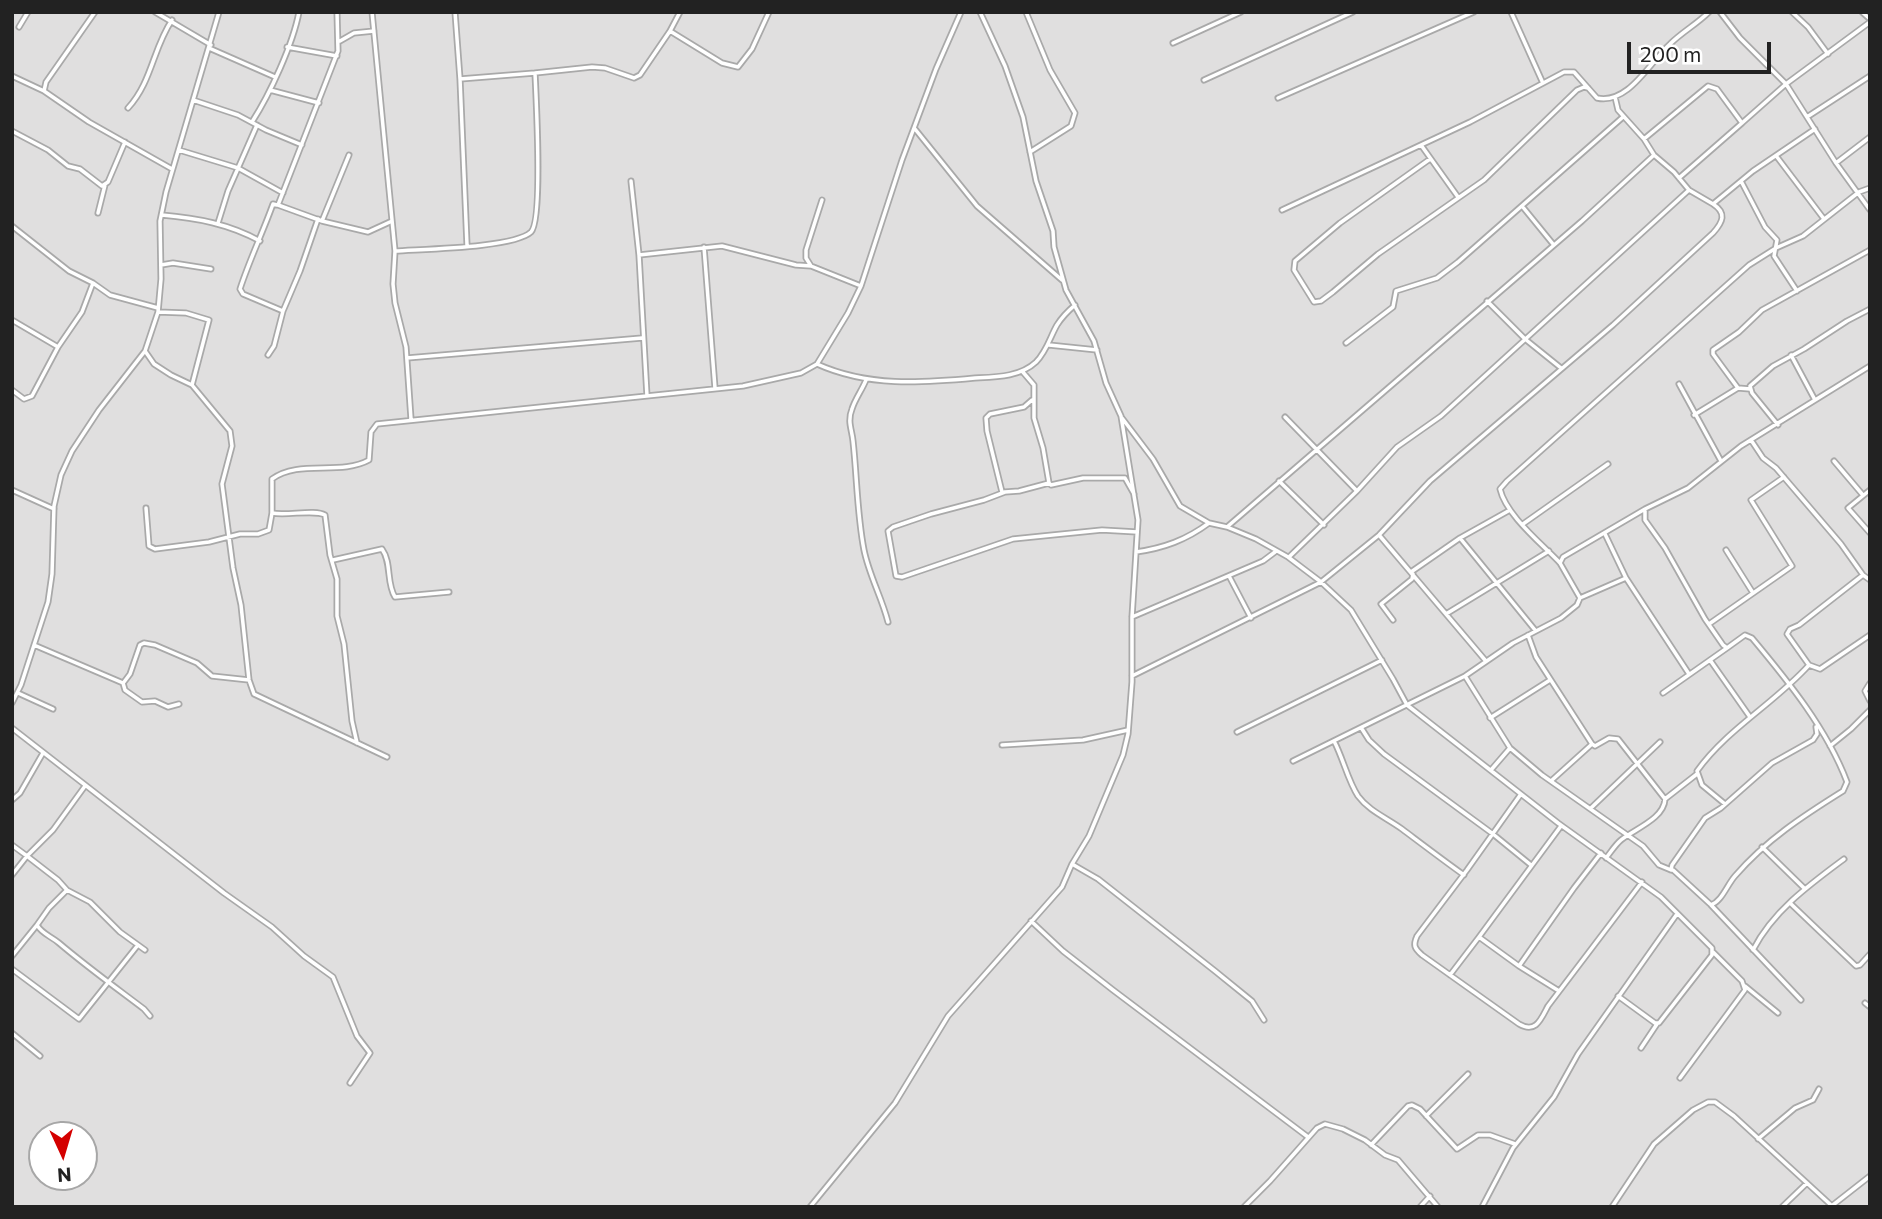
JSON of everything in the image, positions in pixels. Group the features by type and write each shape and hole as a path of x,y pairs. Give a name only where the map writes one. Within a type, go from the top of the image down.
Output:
{"street":[{"path":"19,27 28,12"},
{"path":"44,91 46,82 95,12"},
{"path":"155,12 172,20 209,46 275,77"},
{"path":"12,703 18,693 51,589 54,509 61,475 72,451 99,410 145,351 158,310 162,215 172,169 219,12"},
{"path":"218,223 299,12"},
{"path":"278,205 337,56 337,12"},
{"path":"372,12 395,251 393,284 407,358 411,419"},
{"path":"455,12 467,245"},
{"path":"460,79 592,68 605,68 634,78 640,75 680,12"},
{"path":"670,31 722,63 738,67 752,49 769,12"},
{"path":"146,508 151,549 264,533 269,530 272,513 272,478 304,468 332,469 365,463 369,460 372,428 377,424 744,386 792,376 817,364 861,286 902,160 936,69 961,12"},
{"path":"810,1207 895,1103 948,1016 1062,887 1089,836 1123,755 1129,730 1137,532 1135,496 1121,416 1097,350 1064,282 1053,231 1041,201 1023,117 1005,66 980,12"},
{"path":"1027,12 1050,70 1075,113 1071,126 1030,152"},
{"path":"1172,43 1241,12"},
{"path":"1203,80 1353,12"},
{"path":"1278,98 1474,12"},
{"path":"1511,12 1542,81"},
{"path":"1282,210 1421,145 1564,72 1574,72 1597,98 1615,97 1632,85 1669,45 1709,12"},
{"path":"1720,12 1740,38 1786,84 1836,163 1870,210"},
{"path":"1792,12 1829,54"},
{"path":"1679,178 1786,84 1829,54 1870,20 1863,12"},
{"path":"128,108 138,97 172,20"},
{"path":"339,41 354,33 374,31"},
{"path":"287,47 337,56"},
{"path":"395,251 508,243 531,232 536,225 535,73"},
{"path":"12,76 44,91 89,122 172,169"},
{"path":"1807,117 1870,76"},
{"path":"1644,139 1708,86 1717,89 1742,123"},
{"path":"1430,159 1340,223 1295,261 1294,270 1314,302 1321,301 1378,254 1502,165 1577,90 1584,87 1588,89"},
{"path":"269,89 319,103"},
{"path":"1132,676 1321,582 1380,535 1430,481 1562,368 1721,224 1721,209 1689,190 1654,155 1644,139 1618,110 1615,97"},
{"path":"193,100 238,115 302,145"},
{"path":"1346,343 1393,307 1396,291 1441,276 1497,230 1623,117"},
{"path":"915,129 977,206 1064,282"},
{"path":"1713,204 1753,171 1815,129"},
{"path":"12,131 48,150 68,166 80,169 102,186 105,185"},
{"path":"1836,163 1870,137"},
{"path":"98,213 105,185 125,142"},
{"path":"1421,145 1459,198"},
{"path":"179,149 239,168 284,193"},
{"path":"268,355 274,346 283,311 349,155"},
{"path":"1227,527 1654,155"},
{"path":"1777,156 1824,219"},
{"path":"631,181 639,256 647,396"},
{"path":"1741,181 1765,227 1777,240 1774,256 1798,292"},
{"path":"1580,598 1560,563 1510,510 1500,489 1749,265 1776,248 1803,236 1859,192 1870,188"},
{"path":"1289,558 1397,447 1441,416 1689,190"},
{"path":"811,266 806,258 806,250 822,200"},
{"path":"283,311 243,294 240,289 273,204 368,232 392,221"},
{"path":"1522,206 1553,244"},
{"path":"162,215 218,223 260,241"},
{"path":"12,226 69,271 110,295 158,310 186,313 209,320 191,385"},
{"path":"639,256 722,246 796,265 811,266 861,286"},
{"path":"704,247 715,388"},
{"path":"1738,388 1713,354 1713,350 1739,332 1762,310 1870,250"},
{"path":"161,265 173,263 211,270"},
{"path":"12,390 24,399 32,396 58,347 82,312 93,283"},
{"path":"1488,301 1525,338 1562,368"},
{"path":"817,364 866,380 929,384 1001,377 1022,371 1036,362 1049,345 1060,320 1075,305"},
{"path":"1750,389 1754,381 1791,355 1847,321 1869,310 1870,317"},
{"path":"12,320 58,347"},
{"path":"407,358 642,338"},
{"path":"1049,345 1097,350"},
{"path":"145,351 154,364 191,385 230,431 232,446 222,484 242,605 249,680 254,694 387,757"},
{"path":"1791,355 1815,400"},
{"path":"1560,563 1563,557 1688,488 1751,440 1870,366"},
{"path":"1022,371 1033,381 1034,418 1049,483"},
{"path":"866,380 852,409 849,426 853,440 853,467 858,487 864,552 888,622"},
{"path":"1679,384 1721,461"},
{"path":"1694,415 1738,388 1750,389 1778,425"},
{"path":"1002,493 986,418 990,414 1024,407 1034,398"},
{"path":"1121,416 1153,459 1180,506 1209,523 1256,539 1289,558 1321,582 1351,610 1406,705 1561,825 1661,897 1745,986 1778,1013"},
{"path":"1285,417 1357,491"},
{"path":"1751,440 1763,458 1784,477 1841,544 1863,575 1870,580"},
{"path":"1834,461 1862,494"},
{"path":"1523,524 1608,464"},
{"path":"1709,624 1792,566 1751,500 1784,477"},
{"path":"1135,496 1125,478 1083,478 1002,493 931,514 888,531 896,576 902,577 1013,539 1102,530 1137,532"},
{"path":"1279,481 1324,525"},
{"path":"12,490 54,509"},
{"path":"1870,490 1848,508 1870,533"},
{"path":"1646,509 1645,520 1665,548 1709,624 1727,648"},
{"path":"1393,620 1381,604 1412,579 1413,572 1460,538 1510,510"},
{"path":"272,513 285,516 323,512 337,587 337,616 344,644 357,743"},
{"path":"1136,552 1161,548 1192,535 1209,523"},
{"path":"1605,534 1626,579 1689,674"},
{"path":"1380,535 1485,660"},
{"path":"1460,538 1535,631"},
{"path":"333,560 382,549 386,555 395,597 449,592"},
{"path":"1726,550 1753,593"},
{"path":"1446,614 1549,551"},
{"path":"1132,617 1263,561 1275,552"},
{"path":"1863,575 1790,629 1787,634 1809,664 1820,669 1870,635"},
{"path":"1229,576 1251,618"},
{"path":"1293,761 1465,676 1485,660 1487,662 1528,635 1561,618 1577,605 1580,598 1626,579"},
{"path":"1528,635 1530,645 1550,680 1592,744 1595,746 1609,738 1618,738 1665,799"},
{"path":"1663,693 1745,635 1752,638 1791,685 1829,746 1847,782 1846,788 1790,824 1762,847 1727,884 1718,901 1711,905"},
{"path":"34,645 124,683"},
{"path":"179,704 168,707 155,701 142,702 125,690 124,683 140,645 155,645 197,663 212,676 249,680"},
{"path":"1237,732 1382,660"},
{"path":"1710,660 1750,717"},
{"path":"1606,858 1627,836 1634,834 1657,814 1664,806 1665,799 1697,774 1711,754 1750,717 1791,685 1809,664"},
{"path":"1465,676 1510,748 1551,781 1643,846 1659,865 1674,870 1801,1000"},
{"path":"1490,718 1550,680"},
{"path":"1870,683 1864,691 1870,701"},
{"path":"18,693 53,709"},
{"path":"1829,746 1854,727 1870,710"},
{"path":"1671,870 1705,818 1772,763 1813,740 1817,734 1816,725"},
{"path":"12,728 223,893 272,927 304,956 333,977 357,1037 370,1054 350,1083"},
{"path":"1361,728 1384,754 1531,865"},
{"path":"1002,745 1083,740 1129,730"},
{"path":"1334,741 1343,758 1353,789 1360,799 1464,874"},
{"path":"1591,809 1660,742"},
{"path":"1551,781 1592,744"},
{"path":"1491,770 1510,748"},
{"path":"12,800 20,793 43,753"},
{"path":"1697,774 1702,785 1725,804"},
{"path":"12,876 27,856 53,830 85,786"},
{"path":"1521,794 1414,943 1415,948 1450,975 1526,1028 1533,1028 1642,882"},
{"path":"1450,975 1561,825"},
{"path":"12,845 58,880 66,890 90,902 120,932 145,950"},
{"path":"1762,847 1805,889"},
{"path":"1519,966 1601,853"},
{"path":"1753,950 1763,930 1790,903 1844,859"},
{"path":"1072,864 1098,878 1216,971 1252,1001 1264,1020"},
{"path":"12,956 66,890"},
{"path":"1790,903 1856,966 1870,954"},
{"path":"1482,1207 1516,1144 1554,1097 1578,1054 1677,914"},
{"path":"1031,921 1063,951 1113,990 1308,1137"},
{"path":"37,926 150,1016"},
{"path":"1479,937 1559,991"},
{"path":"12,969 79,1019 138,945"},
{"path":"1641,1048 1713,952"},
{"path":"1680,1079 1743,994 1745,986"},
{"path":"1618,996 1657,1024"},
{"path":"1865,1003 1870,1007"},
{"path":"12,1033 40,1056"},
{"path":"1426,1116 1468,1074"},
{"path":"1758,1139 1795,1108 1813,1100 1819,1089"},
{"path":"1612,1207 1654,1144 1701,1105 1715,1102 1833,1206 1870,1176"},
{"path":"1371,1145 1412,1105 1420,1109 1458,1149 1478,1135 1490,1135 1516,1144"},
{"path":"1244,1207 1321,1124 1343,1129 1398,1160 1438,1207"},
{"path":"1865,1180 1870,1186"},
{"path":"1782,1207 1807,1183"},
{"path":"1420,1207 1430,1196"}],"shaded area":[{"path":"12,12 1870,12 1870,1207 12,1207"}]}
